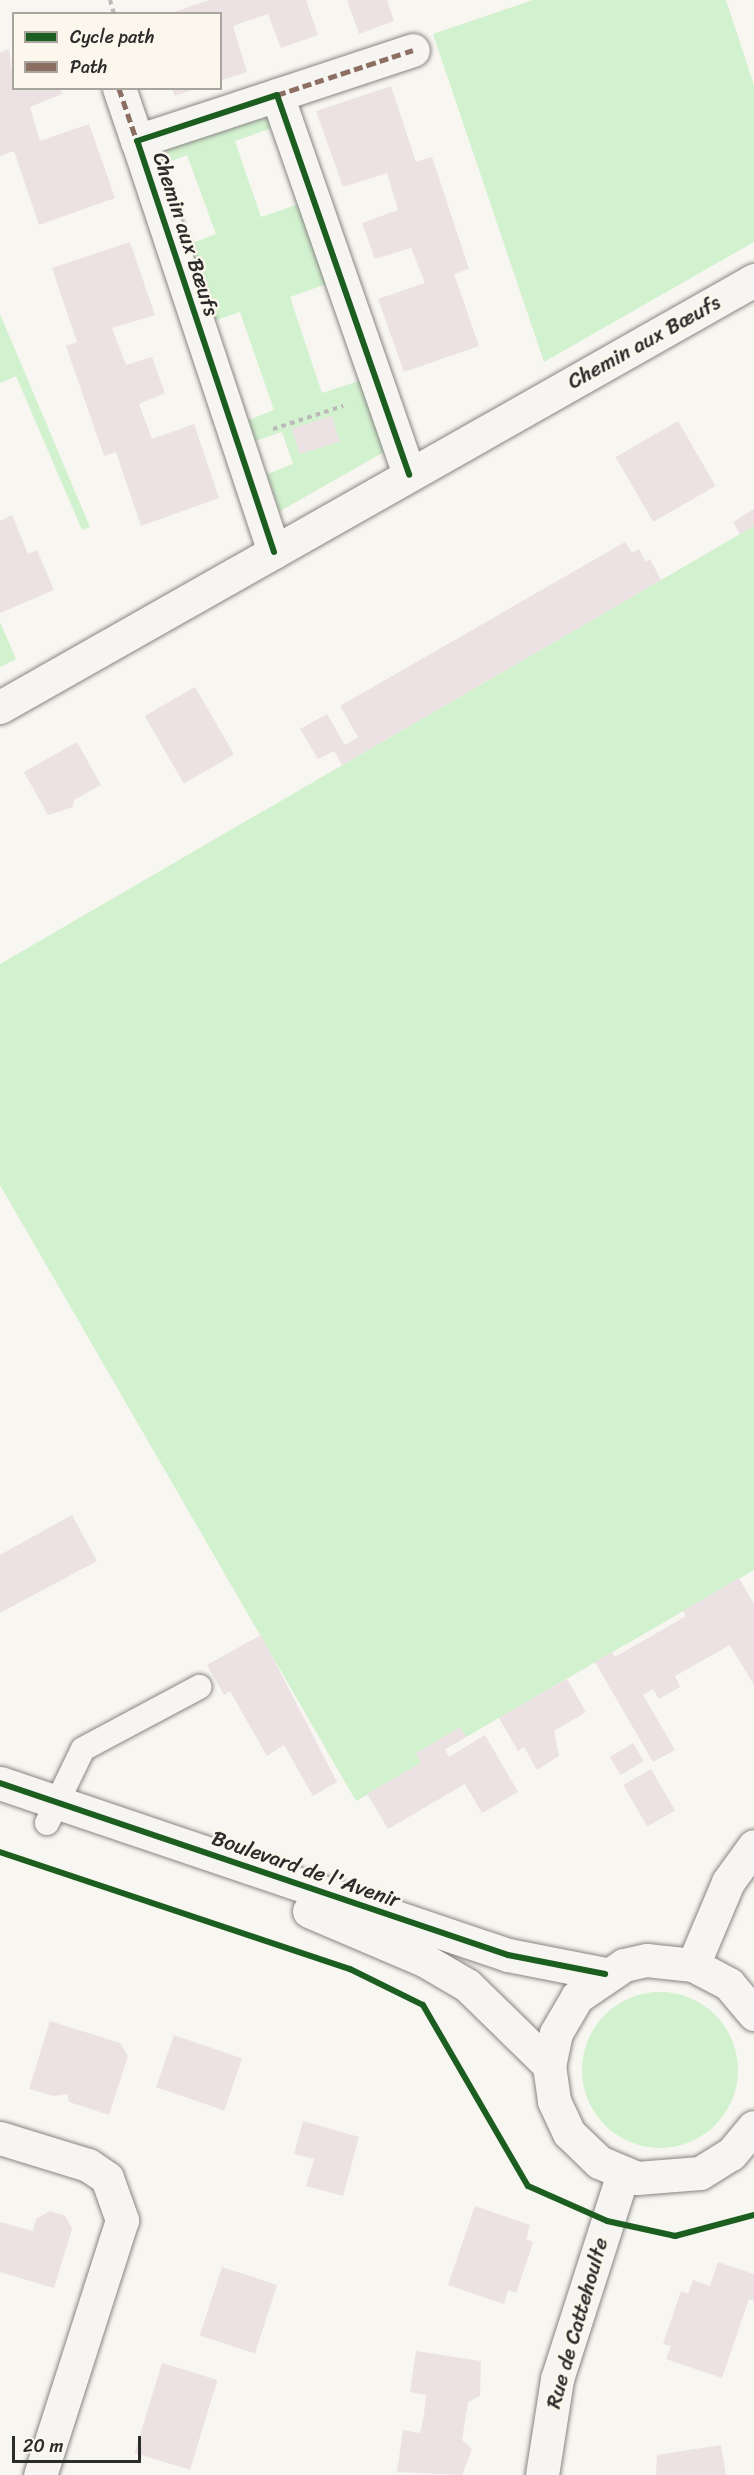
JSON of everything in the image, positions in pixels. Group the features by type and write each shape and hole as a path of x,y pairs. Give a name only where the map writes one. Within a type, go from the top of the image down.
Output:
{"street":[{"name":"Chemin aux Bœufs","path":"274,552 137,141 413,50"},
{"path":"120,90 137,141"},
{"path":"278,95 409,475"},
{"name":"Chemin aux Bœufs","path":"0,707 754,280"},
{"name":"Boulevard de l'Avenir","path":"0,1783 51,1812 335,1920 424,1960 494,2007 549,2065"},
{"name":"Boulevard de l'Avenir","path":"0,1807 51,1812 508,1955 605,1974"},
{"path":"693,1965 728,1882 754,1846"},
{"path":"754,2014 729,1984 693,1965 646,1960 605,1974 564,2015 549,2065 554,2101 569,2133 599,2162 622,2174 662,2180 700,2173 731,2154 754,2127"},
{"path":"0,2138 88,2165 107,2178 122,2220 40,2475"},
{"name":"Rue de Cattehoulte","path":"543,2475 557,2379 622,2174"}],"lane":[{"path":"51,1812 83,1749 199,1687"}],"path":[{"path":"237,441 381,393"}],"green space":[{"path":"533,0 726,0 754,85 754,242 544,362 433,34"},
{"path":"271,116 275,127 235,141 261,217 302,203 329,283 290,297 322,393 362,380 386,451 280,511 267,474 293,464 282,432 255,441 248,420 274,410 240,312 214,321 187,245 216,234 187,155 159,166 154,154"},
{"path":"0,314 90,527 82,530 16,376 0,383"},
{"path":"754,526 754,1570 356,1801 0,1185 0,964"},
{"path":"0,622 16,659 0,667"},
{"path":"660,1992 690,1998 715,2015 732,2040 738,2070 732,2100 715,2125 690,2142 660,2148 630,2142 605,2125 588,2100 582,2070 588,2040 605,2015 630,1998"}],"building":[{"path":"209,0 306,0 318,35 281,48 268,14 233,26 247,72 222,80 222,12 174,12"},
{"path":"347,0 387,0 394,21 359,34"},
{"path":"9,49 12,90 61,90 62,94 30,107 40,141 89,124 115,198 39,225 14,151 0,156 0,53"},
{"path":"391,86 416,162 432,157 469,269 454,274 479,346 404,372 378,299 425,283 411,248 375,259 362,223 398,210 387,173 343,187 316,111"},
{"path":"173,90 192,90 175,96"},
{"path":"130,242 155,315 112,328 126,365 152,357 165,393 139,404 152,439 194,424 219,498 141,526 116,452 104,456 66,346 77,342 52,268"},
{"path":"332,416 340,442 300,454 292,428"},
{"path":"678,421 716,486 653,522 616,457"},
{"path":"754,509 754,526 740,534 733,522"},
{"path":"12,515 28,554 37,550 54,590 0,613 0,521"},
{"path":"625,542 632,553 639,549 646,562 650,559 661,580 342,765 334,751 318,759 300,729 327,714 345,745 358,737 340,706"},
{"path":"195,687 234,755 184,784 145,716"},
{"path":"77,742 101,785 74,800 73,807 48,815 24,772"},
{"path":"72,1515 97,1561 0,1613 0,1555"},
{"path":"739,1578 754,1604 754,1685 730,1645 675,1676 680,1687 659,1699 653,1689 643,1695 675,1750 653,1762 595,1662 612,1652 615,1657 686,1616 683,1611"},
{"path":"261,1635 337,1782 313,1796 284,1745 267,1756 230,1691 224,1695 207,1665"},
{"path":"567,1679 586,1712 554,1731 559,1756 537,1770 524,1747 518,1751 499,1718"},
{"path":"460,1727 466,1737 445,1749 449,1757 485,1735 518,1792 482,1813 465,1784 388,1829 367,1794 421,1763 416,1753"},
{"path":"633,1743 644,1761 621,1775 610,1757"},
{"path":"651,1769 675,1811 647,1827 623,1785"},
{"path":"50,2021 120,2043 128,2056 109,2115 69,2102 67,2094 53,2096 29,2089"},
{"path":"174,2035 242,2058 224,2110 156,2087"},
{"path":"303,2121 359,2137 343,2196 306,2186 314,2159 294,2154"},
{"path":"475,2206 530,2225 526,2239 533,2242 531,2249 516,2293 508,2290 504,2304 448,2285"},
{"path":"50,2211 65,2216 72,2229 54,2288 0,2272 0,2222 33,2231 36,2219"},
{"path":"718,2262 754,2274 754,2301 749,2299 722,2378 666,2359 671,2346 663,2344 681,2291 688,2294 693,2280 710,2286"},
{"path":"222,2267 277,2285 255,2353 200,2335"},
{"path":"416,2351 481,2361 480,2396 468,2402 462,2440 472,2449 462,2475 397,2472 403,2430 420,2433 424,2414 426,2395 410,2392"},
{"path":"162,2363 217,2380 190,2470 135,2453"},
{"path":"721,2445 726,2475 656,2475 657,2455"}],"marked path":[{"path":"277,95 413,50"},
{"path":"120,90 137,141"}],"cycle path":[{"path":"274,552 137,141 277,95 409,475"},
{"path":"0,1783 508,1955 605,1974"},
{"path":"0,1852 350,1969 423,2005 528,2186 607,2221 675,2236 754,2215"}]}
